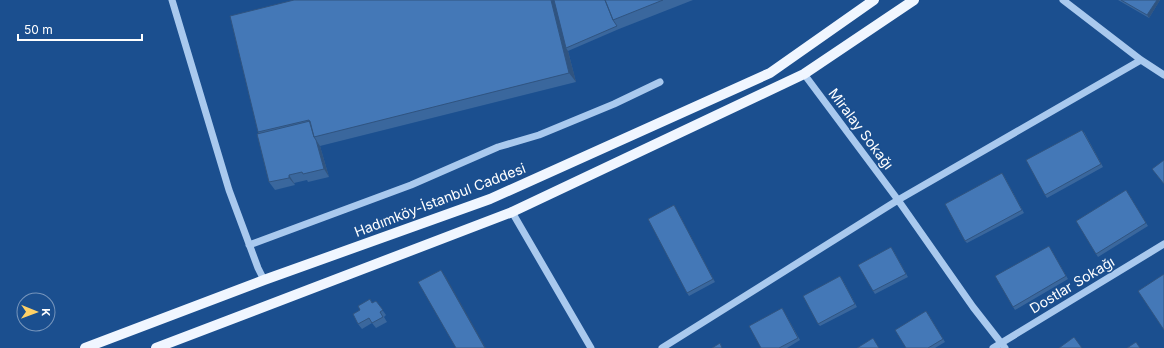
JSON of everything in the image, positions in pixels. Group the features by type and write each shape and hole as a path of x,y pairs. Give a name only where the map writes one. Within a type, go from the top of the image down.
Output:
{"main road":[{"name":"Hadımköy-İstanbul Caddesi","path":"85,348 264,280 490,199 770,73 874,0"},
{"path":"156,348 512,212 804,74 914,0"}],"street":[{"path":"172,0 229,190 249,246 264,280"},
{"path":"1063,0 1141,60 1164,75"},
{"path":"662,348 898,200 1141,60"},
{"name":"Miralay Sokağı","path":"804,74 898,200 973,308 1003,345"},
{"path":"249,246 411,185 498,147 539,135 614,104 660,82"},
{"path":"512,212 591,348"},
{"name":"Dostlar Sokağı","path":"994,348 1003,345 1164,244"}],"building":[{"path":"294,0 551,0 569,73 314,137 309,120 258,132 230,16"},
{"path":"554,0 605,0 617,26 566,48"},
{"path":"605,0 663,0 613,20"},
{"path":"1121,0 1157,0 1147,15"},
{"path":"310,121 324,169 303,174 302,172 289,175 289,178 269,182 257,134"},
{"path":"1082,130 1101,164 1045,195 1026,160"},
{"path":"1164,160 1164,184 1152,169"},
{"path":"1002,173 1022,210 965,241 945,204"},
{"path":"1126,190 1146,223 1096,254 1076,221"},
{"path":"674,205 713,279 687,293 648,219"},
{"path":"1049,246 1066,276 1013,307 995,276"},
{"path":"891,247 906,274 873,291 858,265"},
{"path":"441,270 485,348 456,348 418,282"},
{"path":"1164,274 1164,330 1138,291"},
{"path":"840,276 855,304 818,324 803,296"},
{"path":"370,299 372,303 376,301 383,310 380,312 383,317 372,323 369,318 358,324 353,314 360,310 358,306"},
{"path":"782,308 798,338 779,348 761,348 749,326"},
{"path":"926,311 943,339 928,348 906,348 895,330"},
{"path":"1074,337 1082,348 1059,348"},
{"path":"873,338 879,348 857,348"},
{"path":"1136,342 1140,348 1127,348"},
{"path":"720,343 722,348 712,348"}]}
